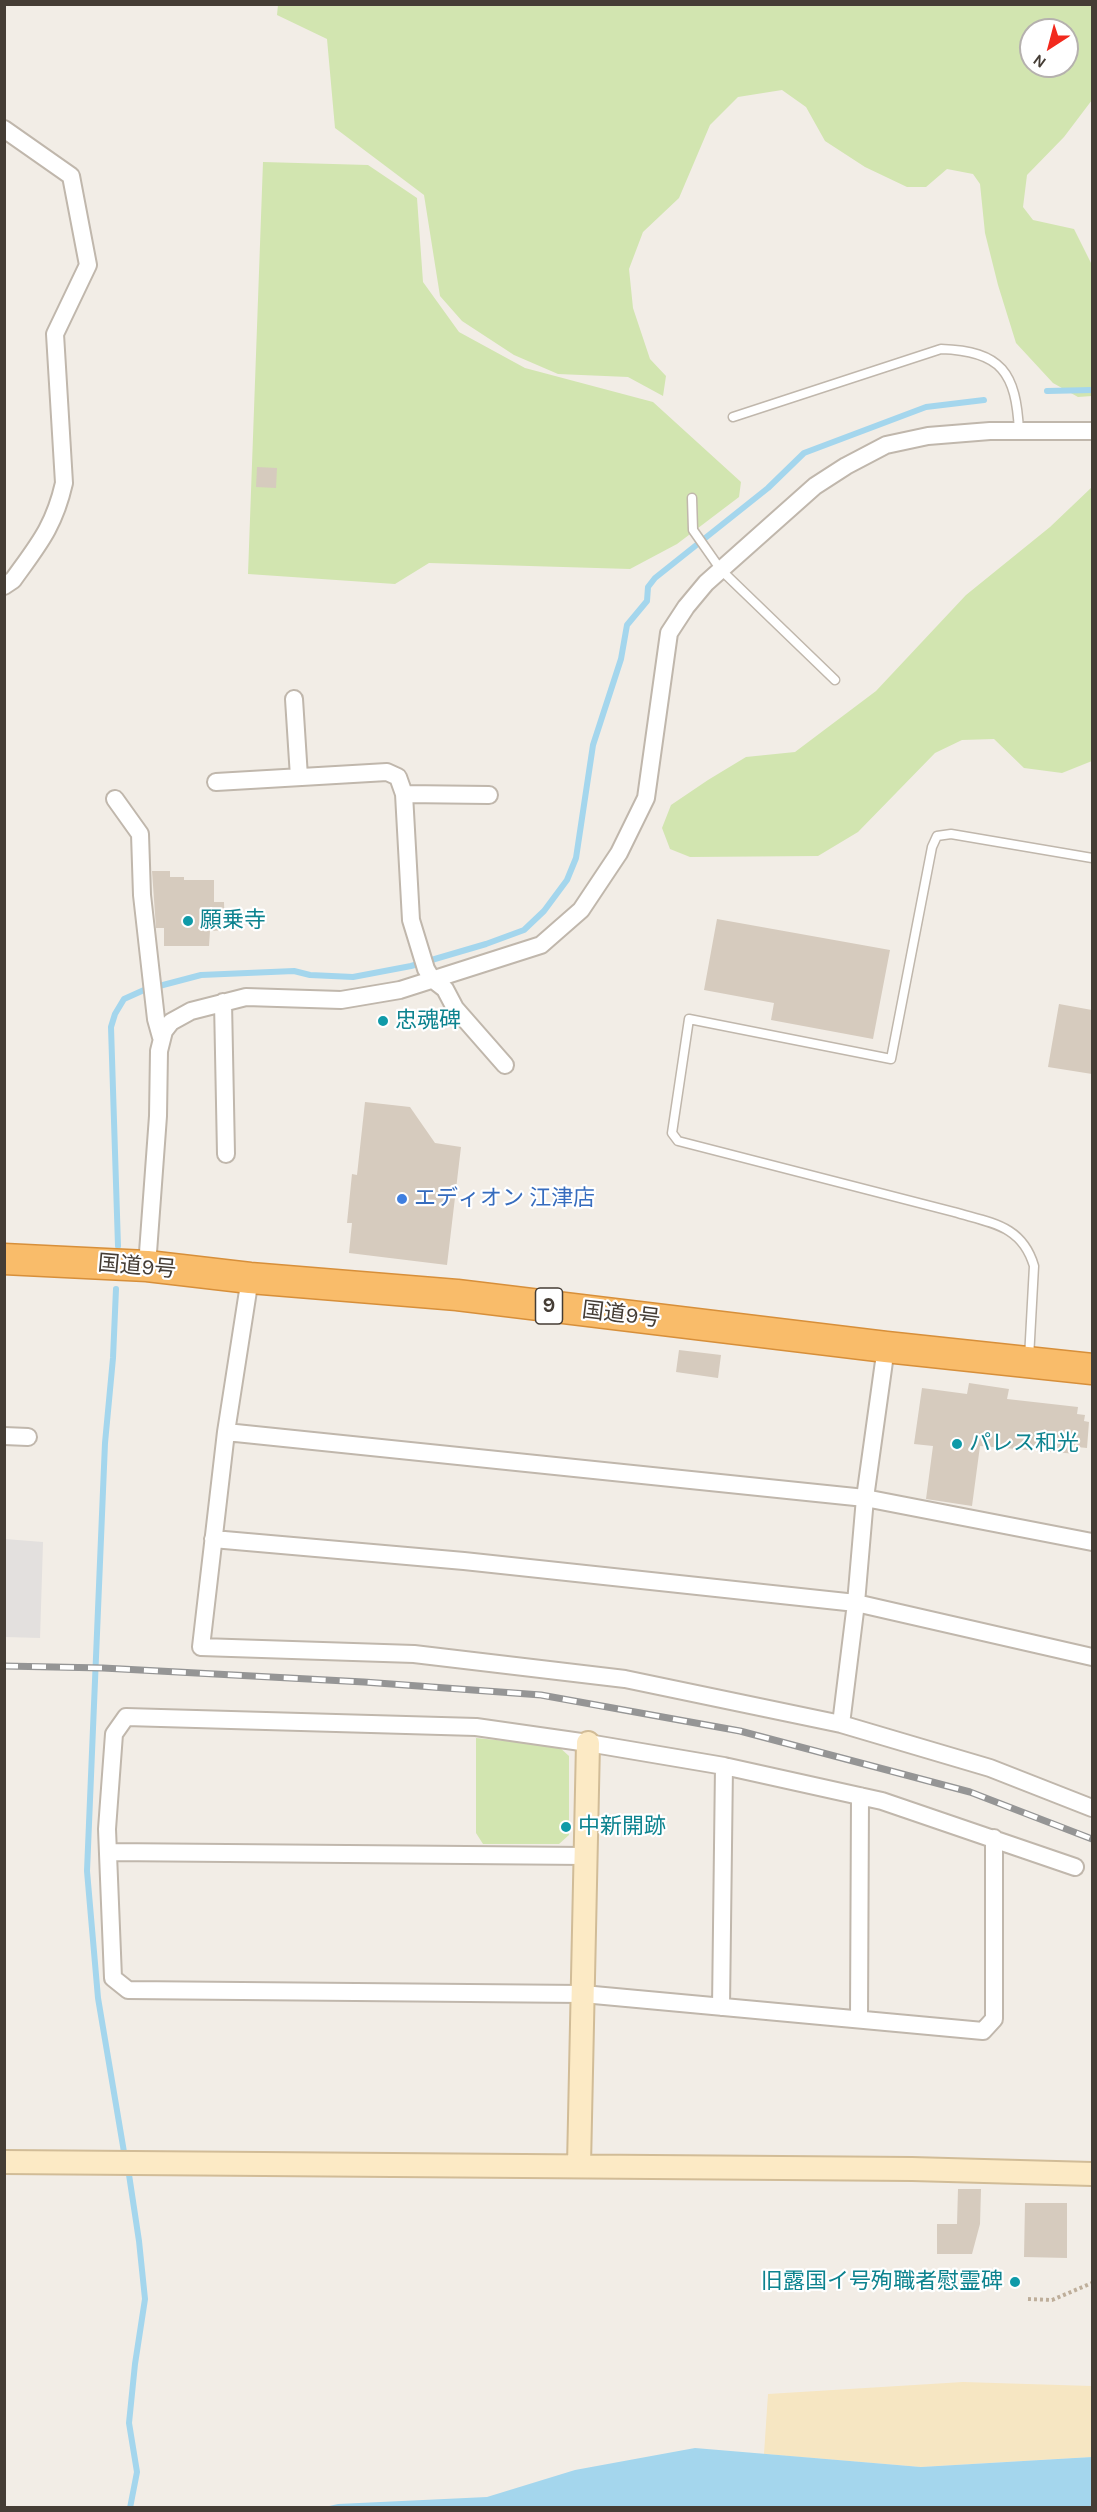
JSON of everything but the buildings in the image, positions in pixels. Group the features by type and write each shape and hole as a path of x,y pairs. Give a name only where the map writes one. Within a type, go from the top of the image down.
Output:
{"highway":[{"name":"国道9号","path":"4,1260 147,1266 250,1278 457,1295 886,1347 1092,1368"}],"street":[{"path":"4,129 71,176 88,265 55,334 64,483 59,503 49,530 13,580 4,586"},
{"path":"147,1266 158,1116 159,1051 161,1037 175,1018 191,1011 246,998 341,1000 400,990 427,969 541,945 581,910 619,854 646,798 669,633 686,607 706,583 815,486 846,466 886,445 928,436 1019,431 1092,431"},
{"path":"294,699 299,777"},
{"path":"216,782 387,772 398,777 404,794 411,920 427,969 446,989 455,1008 505,1065"},
{"path":"404,794 489,795"},
{"path":"115,799 140,834 142,895 156,1019 161,1037"},
{"path":"223,1002 226,1154"},
{"path":"250,1278 226,1432 201,1647 414,1654 626,1679 841,1724 990,1768 1092,1808"},
{"path":"841,1724 856,1603 865,1498 886,1347"},
{"path":"226,1432 865,1498 1092,1542"},
{"path":"4,1436 28,1437"},
{"path":"213,1539 464,1561 856,1603 1092,1657"},
{"path":"994,1838 994,2019 983,2031 583,1994 128,1990 113,1978 106,1828 114,1734 126,1717 476,1727 588,1743 724,1766 882,1801 994,1838 1075,1867"},
{"path":"579,2165 588,1743"},
{"path":"721,2007 724,1766"},
{"path":"859,2019 860,1796"},
{"path":"108,1852 586,1856"},
{"path":"4,2162 579,2165 912,2169 1092,2174"}],"lane":[{"path":"733,417 941,349 966,350 988,357 1002,369 1012,383 1017,397 1019,431"},
{"path":"692,498 693,530 721,570 835,680"},
{"path":"1029,1362 1034,1266 1030,1253 1013,1232 998,1224 954,1212 687,1144 674,1138 672,1133 689,1019 891,1059 932,846 937,836 951,834 1092,858"}],"path":[{"path":"1028,2299 1052,2300 1092,2283"}],"green space":[{"path":"278,5 1092,5 1092,100 1064,137 1027,175 1023,207 1033,220 1074,229 1092,265 1092,396 1078,397 1053,383 1016,343 985,233 980,184 973,174 947,169 926,187 907,187 865,167 825,141 806,107 782,90 738,97 710,125 679,198 643,232 629,269 633,308 650,359 666,376 663,396 628,377 558,374 514,355 462,321 440,296 424,195 335,128 327,39 277,15"},
{"path":"263,162 368,165 417,198 423,282 459,332 525,368 653,402 741,482 739,497 677,544 630,569 429,563 395,584 248,574"},
{"path":"1092,487 1092,761 1062,773 1024,768 994,739 962,740 935,753 858,832 818,856 690,857 670,849 662,828 671,805 746,757 795,752 876,691 966,595 1050,527"},
{"path":"476,1738 558,1746 569,1756 569,1835 559,1844 483,1844 476,1833"}],"sand":[{"path":"963,2382 1092,2386 1092,2457 921,2467 764,2454 768,2394"}],"shaded area":[{"path":"5,1539 43,1542 40,1638 5,1637"}],"water":[{"path":"695,2448 921,2467 1092,2457 1092,2507 325,2507 338,2504 487,2497 575,2470"}],"waterway":[{"path":"1047,391 1092,390"},
{"path":"118,1246 111,1027 115,1014 124,999 144,990 201,975 294,971 310,975 353,977 411,966 486,944 524,930 544,911 567,880 576,858 593,745 621,659 627,625 647,601 648,587 655,578 768,488 804,453 926,407 984,400"},
{"path":"116,1289 113,1358 105,1443 87,1871 98,1998 125,2158"},
{"path":"128,2168 145,2299 129,2423 137,2472 130,2508"}],"railway":[{"path":"4,1666 103,1668 364,1682 541,1695 740,1731 970,1792 1092,1839"}],"place":[{"name":"願乗寺","path":"188,921"},
{"name":"忠魂碑","path":"383,1021"},
{"name":"エディオン 江津店","path":"402,1199"},
{"name":"パレス和光","path":"957,1444"},
{"name":"中新開跡","path":"566,1827"},
{"name":"旧露国イ号殉職者慰霊碑","path":"1015,2282"}]}
